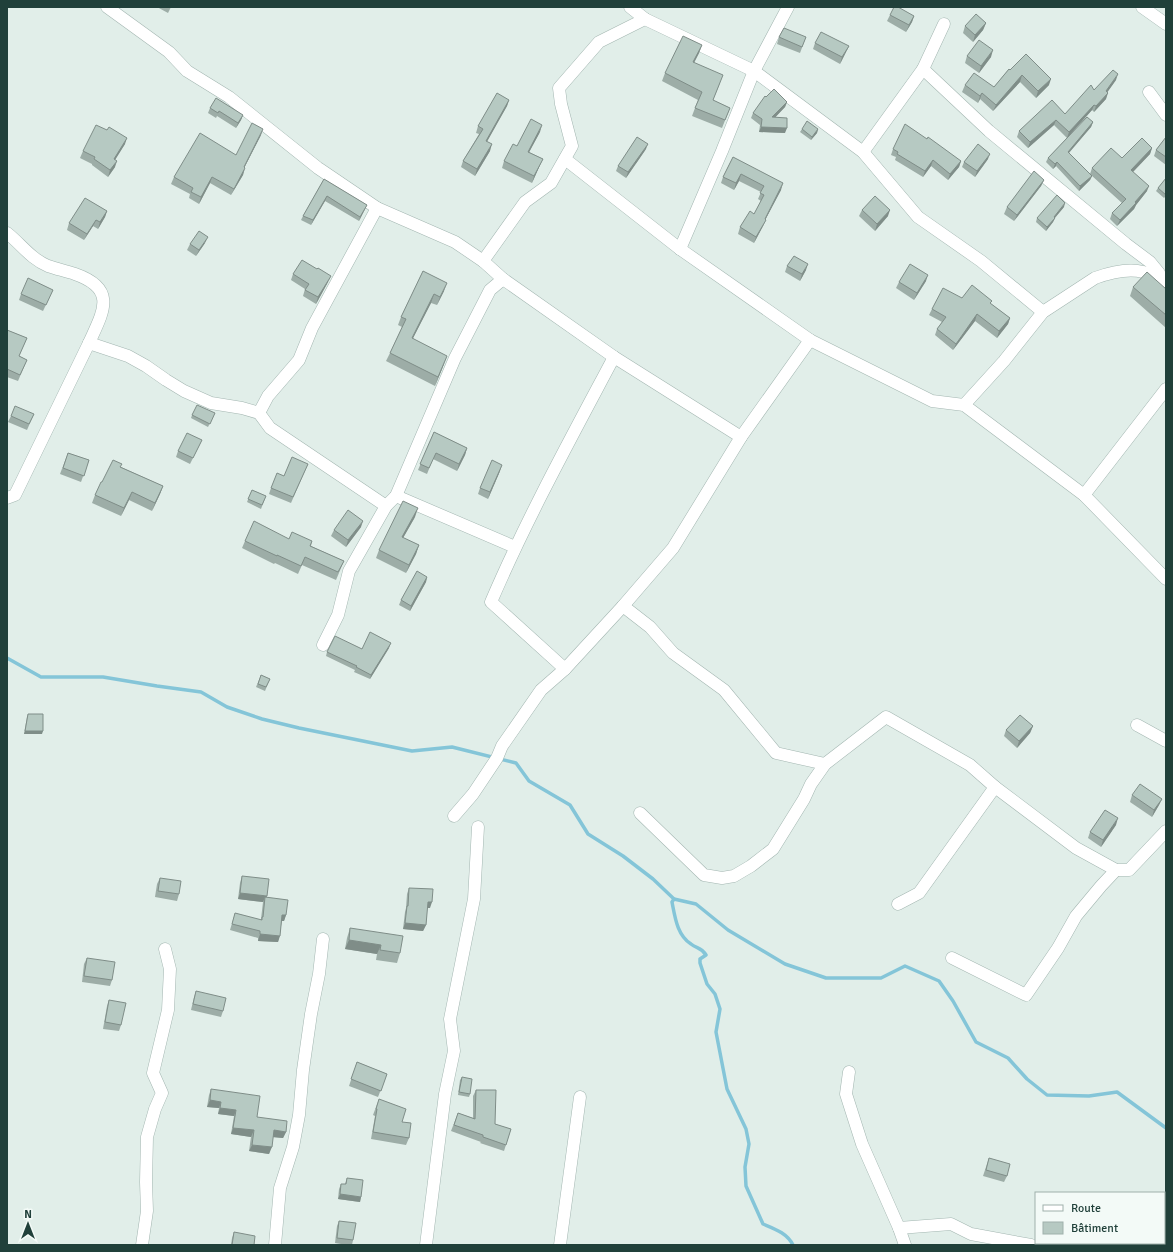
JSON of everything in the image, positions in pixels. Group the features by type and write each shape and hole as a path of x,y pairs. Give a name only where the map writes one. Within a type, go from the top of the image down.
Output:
{"street":[{"path":"107,7 169,52 187,71 229,97 318,168 377,208 454,242 483,261 503,279 614,357 741,437"},
{"path":"630,7 645,19 754,71 863,152 918,217 981,261 1043,312"},
{"path":"680,249 754,71 788,7"},
{"path":"1142,7 1166,24"},
{"path":"483,261 525,202 551,183 572,146 561,104 559,88 599,42 645,19"},
{"path":"863,152 923,69 944,24"},
{"path":"923,69 989,132 1150,262 1159,273 1164,283"},
{"path":"1149,92 1166,115"},
{"path":"565,159 680,249 810,340 932,401 964,405 1084,495 1166,579"},
{"path":"260,413 268,396 299,360 312,328 377,208"},
{"path":"7,233 33,257 48,266 76,274 93,282 99,288 104,298 101,316 89,343 15,494 7,498"},
{"path":"964,405 1004,361 1043,312 1095,278 1104,274 1117,272 1143,272 1164,283"},
{"path":"323,646 338,615 348,571 386,506 396,496 455,358 490,290 503,279"},
{"path":"454,816 477,788 497,758 502,746 541,690 565,669 673,548 741,437 810,340"},
{"path":"89,343 128,356 184,391 211,403 242,408 260,413 270,428 386,506"},
{"path":"565,669 491,602 515,547 555,467 614,357"},
{"path":"1084,495 1166,389"},
{"path":"396,496 515,547"},
{"path":"622,606 650,627 673,653 724,690 776,753 825,764"},
{"path":"640,813 704,875 722,878 734,876 751,866 773,849 804,799 811,784 825,764 886,717 970,765 996,788 1076,848 1116,870 1129,870 1166,831"},
{"path":"1137,725 1166,741"},
{"path":"898,904 919,893 996,788"},
{"path":"426,1245 445,1094 454,1051 450,1019 474,899 478,827"},
{"path":"952,958 1026,995 1058,948 1076,916 1116,870"},
{"path":"275,1245 280,1188 293,1147 299,1114 303,1070 311,1014 319,974 323,939"},
{"path":"142,1245 147,1211 147,1137 155,1109 162,1093 153,1073 168,1010 170,969 165,949"},
{"path":"850,1072 846,1094 862,1144 905,1245"},
{"path":"560,1245 580,1097"},
{"path":"899,1228 951,1224 971,1234 1031,1245"}],"building":[{"path":"894,7 898,7 914,16 909,25 890,15"},
{"path":"976,14 986,23 975,35 965,26"},
{"path":"784,28 806,37 802,47 779,37"},
{"path":"821,32 849,46 842,57 815,43"},
{"path":"683,36 702,45 693,62 723,75 713,100 730,108 725,120 695,108 702,92 665,73"},
{"path":"979,40 993,50 981,66 967,56"},
{"path":"1026,54 1051,79 1038,91 1022,75 996,105 982,93 980,96 965,85 974,73 994,87 1009,69 1010,70"},
{"path":"1113,70 1118,74 1106,91 1108,93 1096,106 1094,105 1069,132 1056,120 1030,142 1019,131 1052,100 1065,114 1091,85 1094,90"},
{"path":"774,89 787,102 772,117 787,118 787,128 761,127 762,119 753,113 765,96 766,97"},
{"path":"497,93 509,100 486,141 492,144 477,169 463,161 483,129 478,126"},
{"path":"216,98 243,115 238,123 219,111 218,113 210,108"},
{"path":"1087,117 1093,122 1068,152 1092,176 1080,186 1057,162 1055,164 1048,158"},
{"path":"531,119 542,125 528,152 543,159 534,176 504,161 513,144 517,146"},
{"path":"807,121 818,129 812,137 802,129"},
{"path":"252,123 263,129 234,189 212,177 201,197 191,192 193,188 174,177 200,133 236,155"},
{"path":"905,124 927,139 928,137 961,161 950,174 933,160 925,171 897,154 898,152 893,149"},
{"path":"96,125 107,130 109,127 127,138 114,159 117,161 110,170 94,159 95,157 83,151"},
{"path":"637,137 648,144 628,172 618,166"},
{"path":"1166,137 1166,157 1156,150"},
{"path":"1142,138 1152,148 1131,170 1149,186 1120,220 1112,213 1126,199 1092,168 1111,148 1122,158"},
{"path":"978,144 990,154 977,171 964,162"},
{"path":"733,157 783,183 765,219 766,220 756,237 740,227 750,211 754,214 764,195 760,193 764,186 741,174 736,183 723,177"},
{"path":"1034,171 1044,180 1017,215 1007,207"},
{"path":"1166,178 1166,195 1158,188"},
{"path":"324,179 367,205 360,217 327,196 313,220 303,216"},
{"path":"1057,195 1065,203 1047,227 1037,218"},
{"path":"875,196 890,210 877,224 862,210"},
{"path":"85,198 107,211 100,222 96,220 87,234 69,223"},
{"path":"199,231 208,237 199,250 190,244"},
{"path":"794,256 808,264 802,274 787,266"},
{"path":"302,260 331,276 318,297 305,290 309,284 293,274"},
{"path":"910,264 928,275 917,293 899,282"},
{"path":"423,271 447,283 440,297 434,294 412,338 447,356 438,377 390,353 406,319 401,317"},
{"path":"1147,272 1166,289 1166,315 1133,287"},
{"path":"28,278 53,290 46,305 21,294"},
{"path":"972,285 992,301 990,303 1010,318 999,331 977,314 956,344 937,329 946,317 932,309 943,288 962,298"},
{"path":"7,330 27,338 19,356 27,360 20,375 7,369"},
{"path":"197,405 215,413 210,424 192,415"},
{"path":"15,406 34,414 29,424 11,416"},
{"path":"434,432 467,448 459,464 436,453 429,468 420,464"},
{"path":"187,433 202,440 193,458 178,451"},
{"path":"68,453 89,460 84,476 63,468"},
{"path":"292,457 308,464 293,497 271,488 277,473 284,476"},
{"path":"113,460 122,464 120,467 163,486 155,503 132,492 124,508 95,495"},
{"path":"492,460 502,465 490,492 480,488"},
{"path":"252,490 266,496 262,505 248,499"},
{"path":"403,501 418,508 402,537 419,545 409,565 379,550"},
{"path":"348,510 363,521 348,540 334,530"},
{"path":"254,521 289,539 292,532 312,541 310,546 344,561 338,572 305,557 301,566 277,556 245,541"},
{"path":"417,571 427,577 411,606 401,600"},
{"path":"370,632 391,643 371,675 356,667 357,666 327,652 335,636 362,649"},
{"path":"261,675 270,679 266,687 258,684"},
{"path":"28,714 43,714 43,731 25,731"},
{"path":"1020,715 1033,726 1019,741 1006,730"},
{"path":"1140,784 1162,799 1154,810 1132,795"},
{"path":"1105,810 1118,818 1103,840 1090,832"},
{"path":"242,876 269,879 267,896 240,893"},
{"path":"160,878 181,881 179,894 158,891"},
{"path":"409,888 433,889 432,902 428,902 426,925 405,923"},
{"path":"265,897 288,900 286,915 282,915 280,936 260,934 260,931 232,924 235,913 262,920"},
{"path":"350,928 403,936 400,953 380,950 381,945 349,940"},
{"path":"87,958 115,962 112,980 84,976"},
{"path":"196,991 226,998 223,1011 193,1004"},
{"path":"109,1000 126,1003 121,1025 105,1022"},
{"path":"357,1062 387,1074 381,1091 351,1079"},
{"path":"462,1077 472,1079 470,1094 459,1092"},
{"path":"211,1089 260,1096 257,1117 287,1121 286,1132 274,1130 272,1147 252,1145 254,1130 233,1128 236,1110 220,1108 221,1102 210,1100"},
{"path":"476,1090 496,1090 495,1124 511,1129 506,1145 454,1125 458,1113 475,1119"},
{"path":"379,1099 406,1109 402,1122 411,1123 409,1138 373,1132"},
{"path":"989,1158 1010,1164 1007,1176 986,1170"},
{"path":"347,1178 363,1180 361,1197 340,1194 341,1184 346,1184"},
{"path":"339,1221 356,1223 353,1240 337,1238"},
{"path":"234,1232 255,1236 254,1245 232,1245"}],"waterway":[{"path":"7,658 41,677 103,677 201,692 227,707 262,719 299,728 412,751 452,747 516,763 529,781 570,805 588,834 623,856 653,879 674,899 696,904 728,930 785,964 826,978 881,978 905,966 939,981 953,1001 976,1042 1008,1058 1027,1079 1047,1095 1089,1096 1117,1092 1166,1128"},
{"path":"674,899 672,902 680,931 686,940 706,955 700,959 700,963 707,984 715,994 720,1009 716,1032 727,1089 746,1129 749,1144 745,1167 746,1186 763,1224 784,1234 793,1245"}]}
